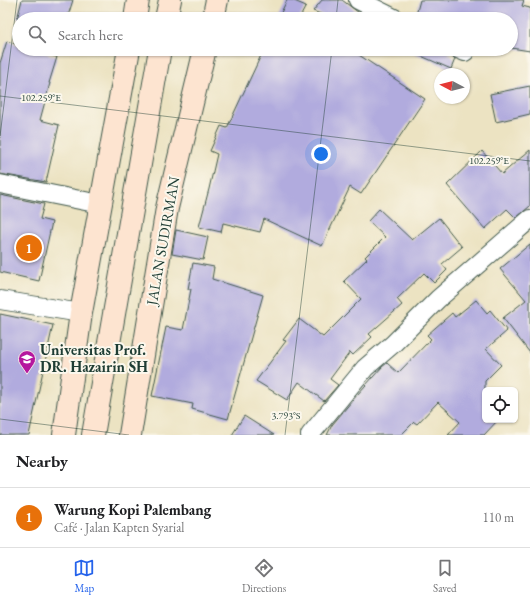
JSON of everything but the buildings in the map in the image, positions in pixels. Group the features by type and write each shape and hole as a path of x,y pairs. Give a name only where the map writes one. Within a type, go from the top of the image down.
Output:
{"main road":[{"path":"135,12 138,0"},
{"path":"167,12 170,0"},
{"path":"214,12 217,0"},
{"path":"64,435 81,314 128,56"},
{"path":"93,435 159,56"},
{"name":"JALAN SUDIRMAN","path":"130,435 167,208 204,56"}],"street":[{"path":"358,0 382,12"},
{"path":"0,184 100,204"},
{"path":"310,435 365,368 393,344 438,300 530,219"},
{"path":"0,300 81,314"}],"place":[{"name":"Warung Kopi Palembang","path":"29,248"},
{"name":"Universitas Prof. DR. Hazairin SH","path":"27,374"}]}
